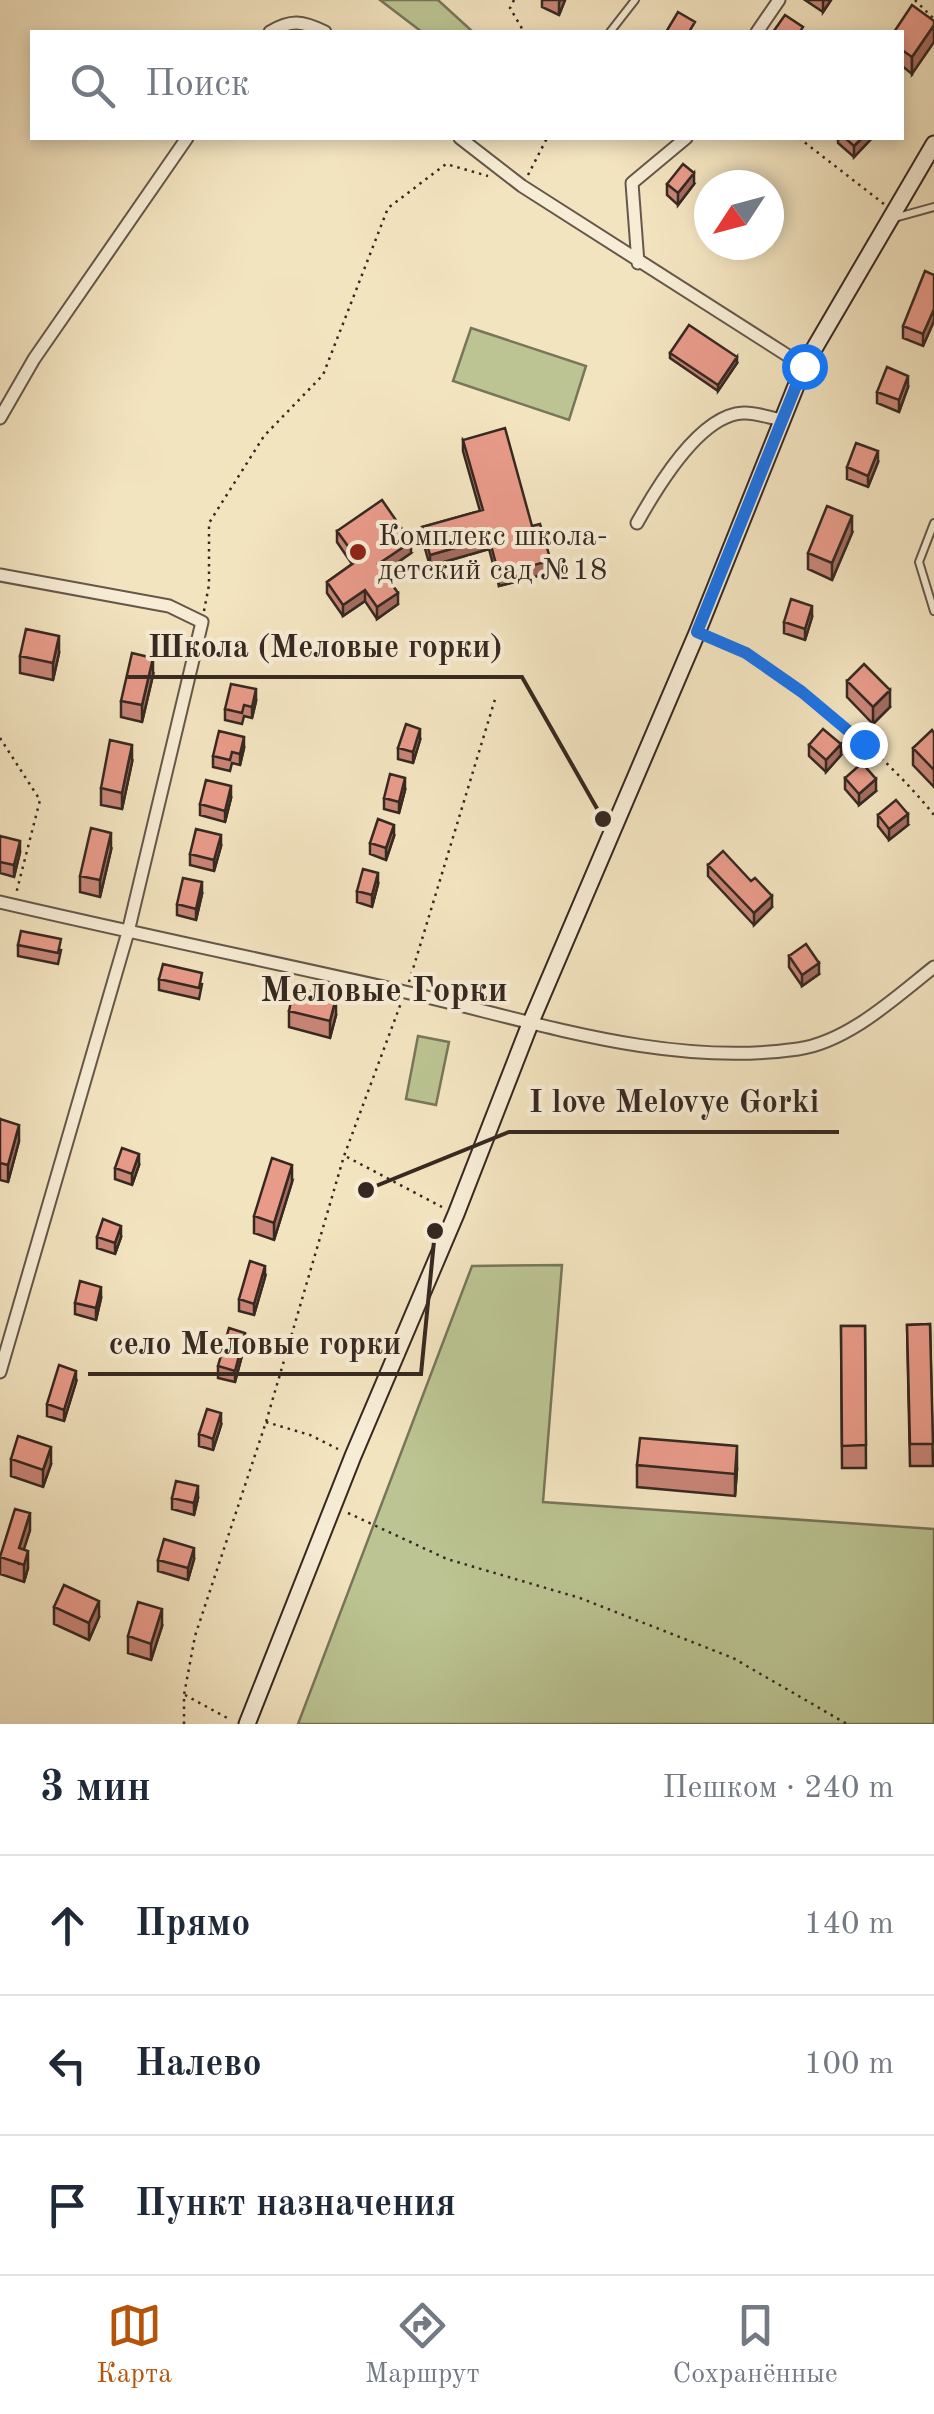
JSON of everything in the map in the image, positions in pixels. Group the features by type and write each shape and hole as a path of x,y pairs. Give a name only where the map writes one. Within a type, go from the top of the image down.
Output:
{"street":[{"path":"758,30 779,0"},
{"path":"273,30 287,21 307,23 322,30"},
{"path":"0,418 34,359 185,140"},
{"path":"463,140 522,186 638,263 804,366"},
{"path":"638,263 632,183 684,140"},
{"path":"244,1724 804,366 934,144"},
{"path":"637,523 660,481 708,427 742,412 782,420"},
{"path":"0,575 169,606 202,622 128,932 0,1372"},
{"path":"6,904 406,992 530,1024 668,1051 802,1049 857,1026 934,967"}],"lane":[{"path":"612,30 635,0"},
{"path":"891,216 934,208"},
{"path":"934,523 920,562 934,611"}],"path":[{"path":"514,0 510,8 523,30"},
{"path":"915,0 934,19"},
{"path":"202,622 209,585 209,523 264,436 323,375 388,208 446,164 522,186 546,140"},
{"path":"801,140 891,216"},
{"path":"697,632 746,653 802,692 864,744 934,815"},
{"path":"184,1724 184,1695 195,1636 266,1422 344,1156 406,992 496,696"},
{"path":"0,738 40,800 6,904"},
{"path":"344,1156 456,1214"},
{"path":"266,1422 310,1435 353,1456"},
{"path":"333,1506 447,1558 580,1598 733,1658 847,1724"},
{"path":"184,1695 244,1724"}],"green space":[{"path":"380,0 438,0 471,30 419,30"},
{"path":"471,328 586,366 569,420 453,381"},
{"path":"418,1036 449,1042 436,1105 406,1099"},
{"path":"562,1265 543,1502 934,1529 934,1724 298,1724 472,1266"}],"building":[{"path":"912,5 934,21 912,57 904,51 904,30 895,30"},
{"path":"678,12 695,22 690,30 667,30"},
{"path":"785,15 803,27 801,30 774,30"},
{"path":"683,164 694,173 678,193 667,184"},
{"path":"925,271 934,275 934,309 923,334 903,326"},
{"path":"689,325 737,357 718,385 670,353"},
{"path":"887,367 908,376 899,400 877,392"},
{"path":"505,428 532,526 540,524 550,558 499,575 489,538 430,555 422,527 483,510 463,440"},
{"path":"856,443 878,451 868,476 847,467"},
{"path":"382,500 411,542 378,564 398,593 377,607 365,590 343,605 327,582 358,560 337,531"},
{"path":"827,506 852,516 832,563 808,553"},
{"path":"791,599 812,606 805,629 784,622"},
{"path":"26,629 59,636 53,663 20,656"},
{"path":"132,653 153,658 142,705 121,701"},
{"path":"864,664 890,690 873,707 847,681"},
{"path":"231,684 256,689 252,707 244,705 242,713 225,709"},
{"path":"406,724 420,729 413,752 398,748"},
{"path":"823,729 841,744 826,760 809,745"},
{"path":"932,730 934,733 934,770 913,748"},
{"path":"219,731 244,737 240,754 232,752 230,760 213,756"},
{"path":"110,740 132,745 122,793 101,788"},
{"path":"862,763 876,779 859,794 845,778"},
{"path":"390,774 405,778 399,802 384,798"},
{"path":"206,780 231,786 225,811 200,804"},
{"path":"896,800 908,814 889,829 878,815"},
{"path":"378,819 394,825 386,848 370,843"},
{"path":"91,828 111,833 100,880 80,876"},
{"path":"196,829 221,835 214,860 190,854"},
{"path":"0,836 20,841 14,865 0,862"},
{"path":"723,851 751,881 755,878 772,896 754,913 708,865"},
{"path":"363,869 378,873 372,895 357,891"},
{"path":"183,878 202,882 196,909 177,904"},
{"path":"21,931 61,939 58,953 18,945"},
{"path":"806,944 819,963 802,975 789,956"},
{"path":"163,964 202,973 199,988 159,979"},
{"path":"294,987 336,998 330,1021 289,1011"},
{"path":"0,1119 19,1125 8,1165 0,1163"},
{"path":"122,1148 139,1154 132,1174 115,1168"},
{"path":"272,1158 292,1165 274,1223 254,1216"},
{"path":"103,1219 121,1226 115,1243 97,1237"},
{"path":"250,1261 265,1266 254,1304 239,1299"},
{"path":"80,1281 101,1287 96,1308 75,1303"},
{"path":"930,1324 933,1444 910,1444 907,1325"},
{"path":"841,1326 865,1326 866,1445 842,1446"},
{"path":"229,1328 245,1333 235,1371 218,1366"},
{"path":"59,1365 76,1371 64,1410 47,1404"},
{"path":"207,1409 221,1413 213,1439 199,1434"},
{"path":"18,1436 51,1447 43,1470 11,1459"},
{"path":"640,1438 737,1446 735,1474 637,1465"},
{"path":"176,1481 198,1486 194,1503 172,1498"},
{"path":"15,1509 30,1513 19,1548 28,1551 24,1565 0,1557"},
{"path":"164,1539 194,1548 188,1568 158,1560"},
{"path":"64,1585 99,1601 89,1623 54,1607"},
{"path":"138,1602 162,1609 151,1644 128,1636"}],"place":[{"name":"Комплекс школа- детский сад №18","path":"358,552"},
{"name":"Школа (Меловые горки)","path":"603,819"},
{"name":"I love Melovye Gorki","path":"366,1190"},
{"name":"село Меловые горки","path":"435,1231"}],"district":[{"name":"Меловые Горки","path":"384,989"}],"route":[{"path":"804,366 697,632 746,653 802,692 864,744"}]}
